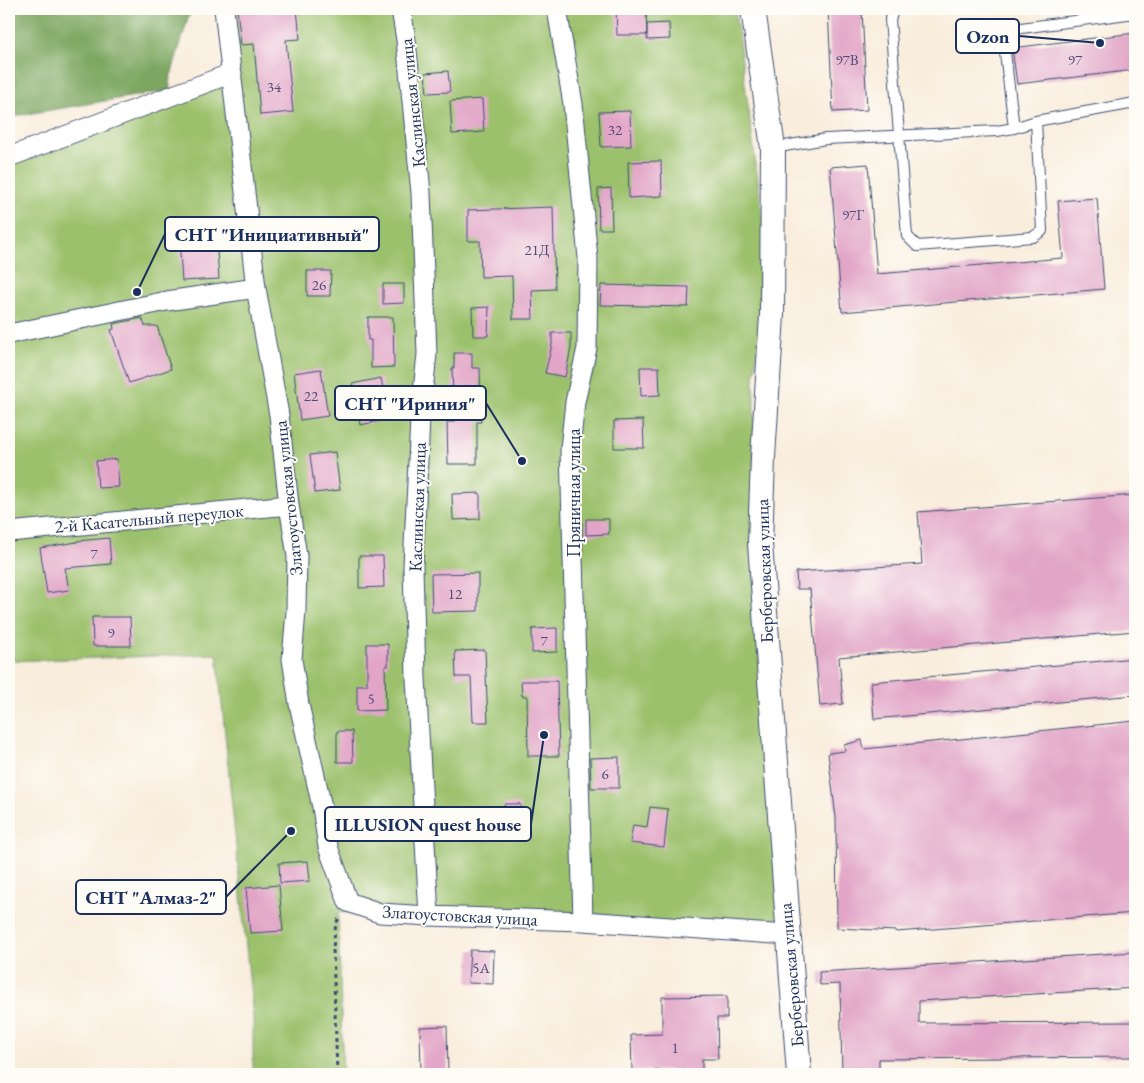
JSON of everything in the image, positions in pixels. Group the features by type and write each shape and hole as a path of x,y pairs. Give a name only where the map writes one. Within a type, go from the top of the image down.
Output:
{"street":[{"name":"Златоустовская улица","path":"224,9 256,288 279,415 289,505 298,556 292,658 299,704 322,807 328,847 348,902 380,912 429,916 583,921 788,935"},
{"name":"Каслинская улица","path":"401,9 406,40 421,193 426,344 420,419 413,566 416,678 429,916"},
{"name":"Пряничная улица","path":"557,9 573,104 588,258 587,348 575,402 570,449 583,921"},
{"name":"Берберовская улица","path":"753,9 773,148 772,315 763,457 760,544 799,1074"},
{"path":"9,157 232,73"},
{"path":"9,334 167,301 256,288"},
{"name":"2-й Касательный переулок","path":"9,532 289,505"}],"lane":[{"path":"894,9 890,19 907,236 917,246 1033,237 1042,231 1036,121"},
{"path":"1014,128 1004,44 1008,33 1021,28 1135,13 1135,9"},
{"path":"773,148 826,139 1014,128 1036,121 1135,104"}],"path":[{"path":"337,1074 333,948 336,923 348,902"}],"green space":[{"path":"9,9 191,9 169,82 171,90 9,117"},
{"path":"232,9 735,9 768,255 754,380 754,576 782,930 375,909 338,913 343,1074 253,1074 253,1017 217,654 9,661 9,150 235,67"}],"building":[{"path":"237,9 297,9 300,39 286,40 293,112 260,115 254,44 241,45"},
{"path":"616,9 646,9 647,35 617,35"},
{"path":"828,9 862,9 867,110 833,112"},
{"path":"669,23 670,39 647,40 647,24"},
{"path":"1135,33 1135,70 1017,84 1012,48"},
{"path":"448,71 450,92 427,93 425,73"},
{"path":"482,99 484,132 452,134 450,101"},
{"path":"630,111 631,146 601,147 599,112"},
{"path":"661,161 662,196 629,198 628,162"},
{"path":"868,164 877,274 1063,258 1058,201 1097,198 1104,289 842,312 830,167"},
{"path":"611,188 612,229 599,229 598,189"},
{"path":"553,207 555,289 532,290 533,319 513,319 512,276 481,277 480,241 468,241 468,210"},
{"path":"195,223 195,238 216,236 219,279 182,281 178,224"},
{"path":"307,271 331,271 330,296 307,296"},
{"path":"383,284 404,284 404,303 383,304"},
{"path":"601,285 689,287 688,307 600,305"},
{"path":"489,307 488,336 473,336 472,308"},
{"path":"368,317 393,317 394,367 371,368 371,340 368,340"},
{"path":"142,318 145,326 157,326 171,369 129,383 111,330 114,329 113,324"},
{"path":"552,333 571,333 571,348 565,377 545,373 552,345"},
{"path":"454,353 472,353 472,368 480,368 481,422 477,422 477,464 448,464 447,422 454,422 452,368 454,368"},
{"path":"640,367 659,367 660,395 641,396"},
{"path":"321,369 328,416 300,420 294,373"},
{"path":"381,378 384,395 381,395 385,420 360,425 352,384"},
{"path":"643,420 644,448 614,448 614,421"},
{"path":"335,452 340,490 315,493 310,455"},
{"path":"117,459 119,487 98,488 96,461"},
{"path":"480,493 480,519 453,520 452,494"},
{"path":"1135,495 1135,631 839,657 843,704 820,706 810,589 797,589 796,572 922,564 918,512"},
{"path":"586,519 609,519 609,534 586,535"},
{"path":"109,538 111,564 65,568 69,590 47,593 40,548 77,541"},
{"path":"359,556 383,556 384,587 359,588"},
{"path":"478,573 478,611 432,612 431,574"},
{"path":"92,617 130,617 131,646 93,646"},
{"path":"557,628 557,652 532,653 532,629"},
{"path":"367,644 388,644 388,666 385,666 386,710 357,711 357,685 367,685"},
{"path":"485,650 488,722 473,722 471,677 456,677 455,651"},
{"path":"1135,658 1135,695 874,719 871,682"},
{"path":"521,681 557,681 559,756 528,756 527,696 522,696"},
{"path":"1135,721 1135,913 896,932 837,928 836,818 828,753 845,751 844,745 862,740 864,749"},
{"path":"337,731 352,731 353,762 337,762"},
{"path":"619,757 619,788 591,788 590,758"},
{"path":"504,804 520,804 520,831 504,831"},
{"path":"650,807 668,809 664,847 630,843 633,825 647,827"},
{"path":"308,861 310,881 280,883 279,863"},
{"path":"279,885 283,931 250,933 246,888"},
{"path":"470,950 494,951 493,984 468,983"},
{"path":"1135,952 1135,988 919,1001 919,1023 1135,1022 1135,1057 879,1059 879,1074 842,1074 840,984 820,985 819,972"},
{"path":"727,996 727,1018 717,1018 718,1059 702,1059 702,1074 685,1074 685,1070 632,1071 631,1035 662,1034 662,997"},
{"path":"447,1026 448,1074 421,1074 420,1027"}],"place":[{"name":"Ozon","path":"1100,43"},
{"name":"СНТ \"Инициативный\"","path":"137,292"},
{"name":"СНТ \"Ириния\"","path":"522,461"},
{"name":"ILLUSION quest house","path":"544,735"},
{"name":"СНТ \"Алмаз-2\"","path":"291,831"}]}
